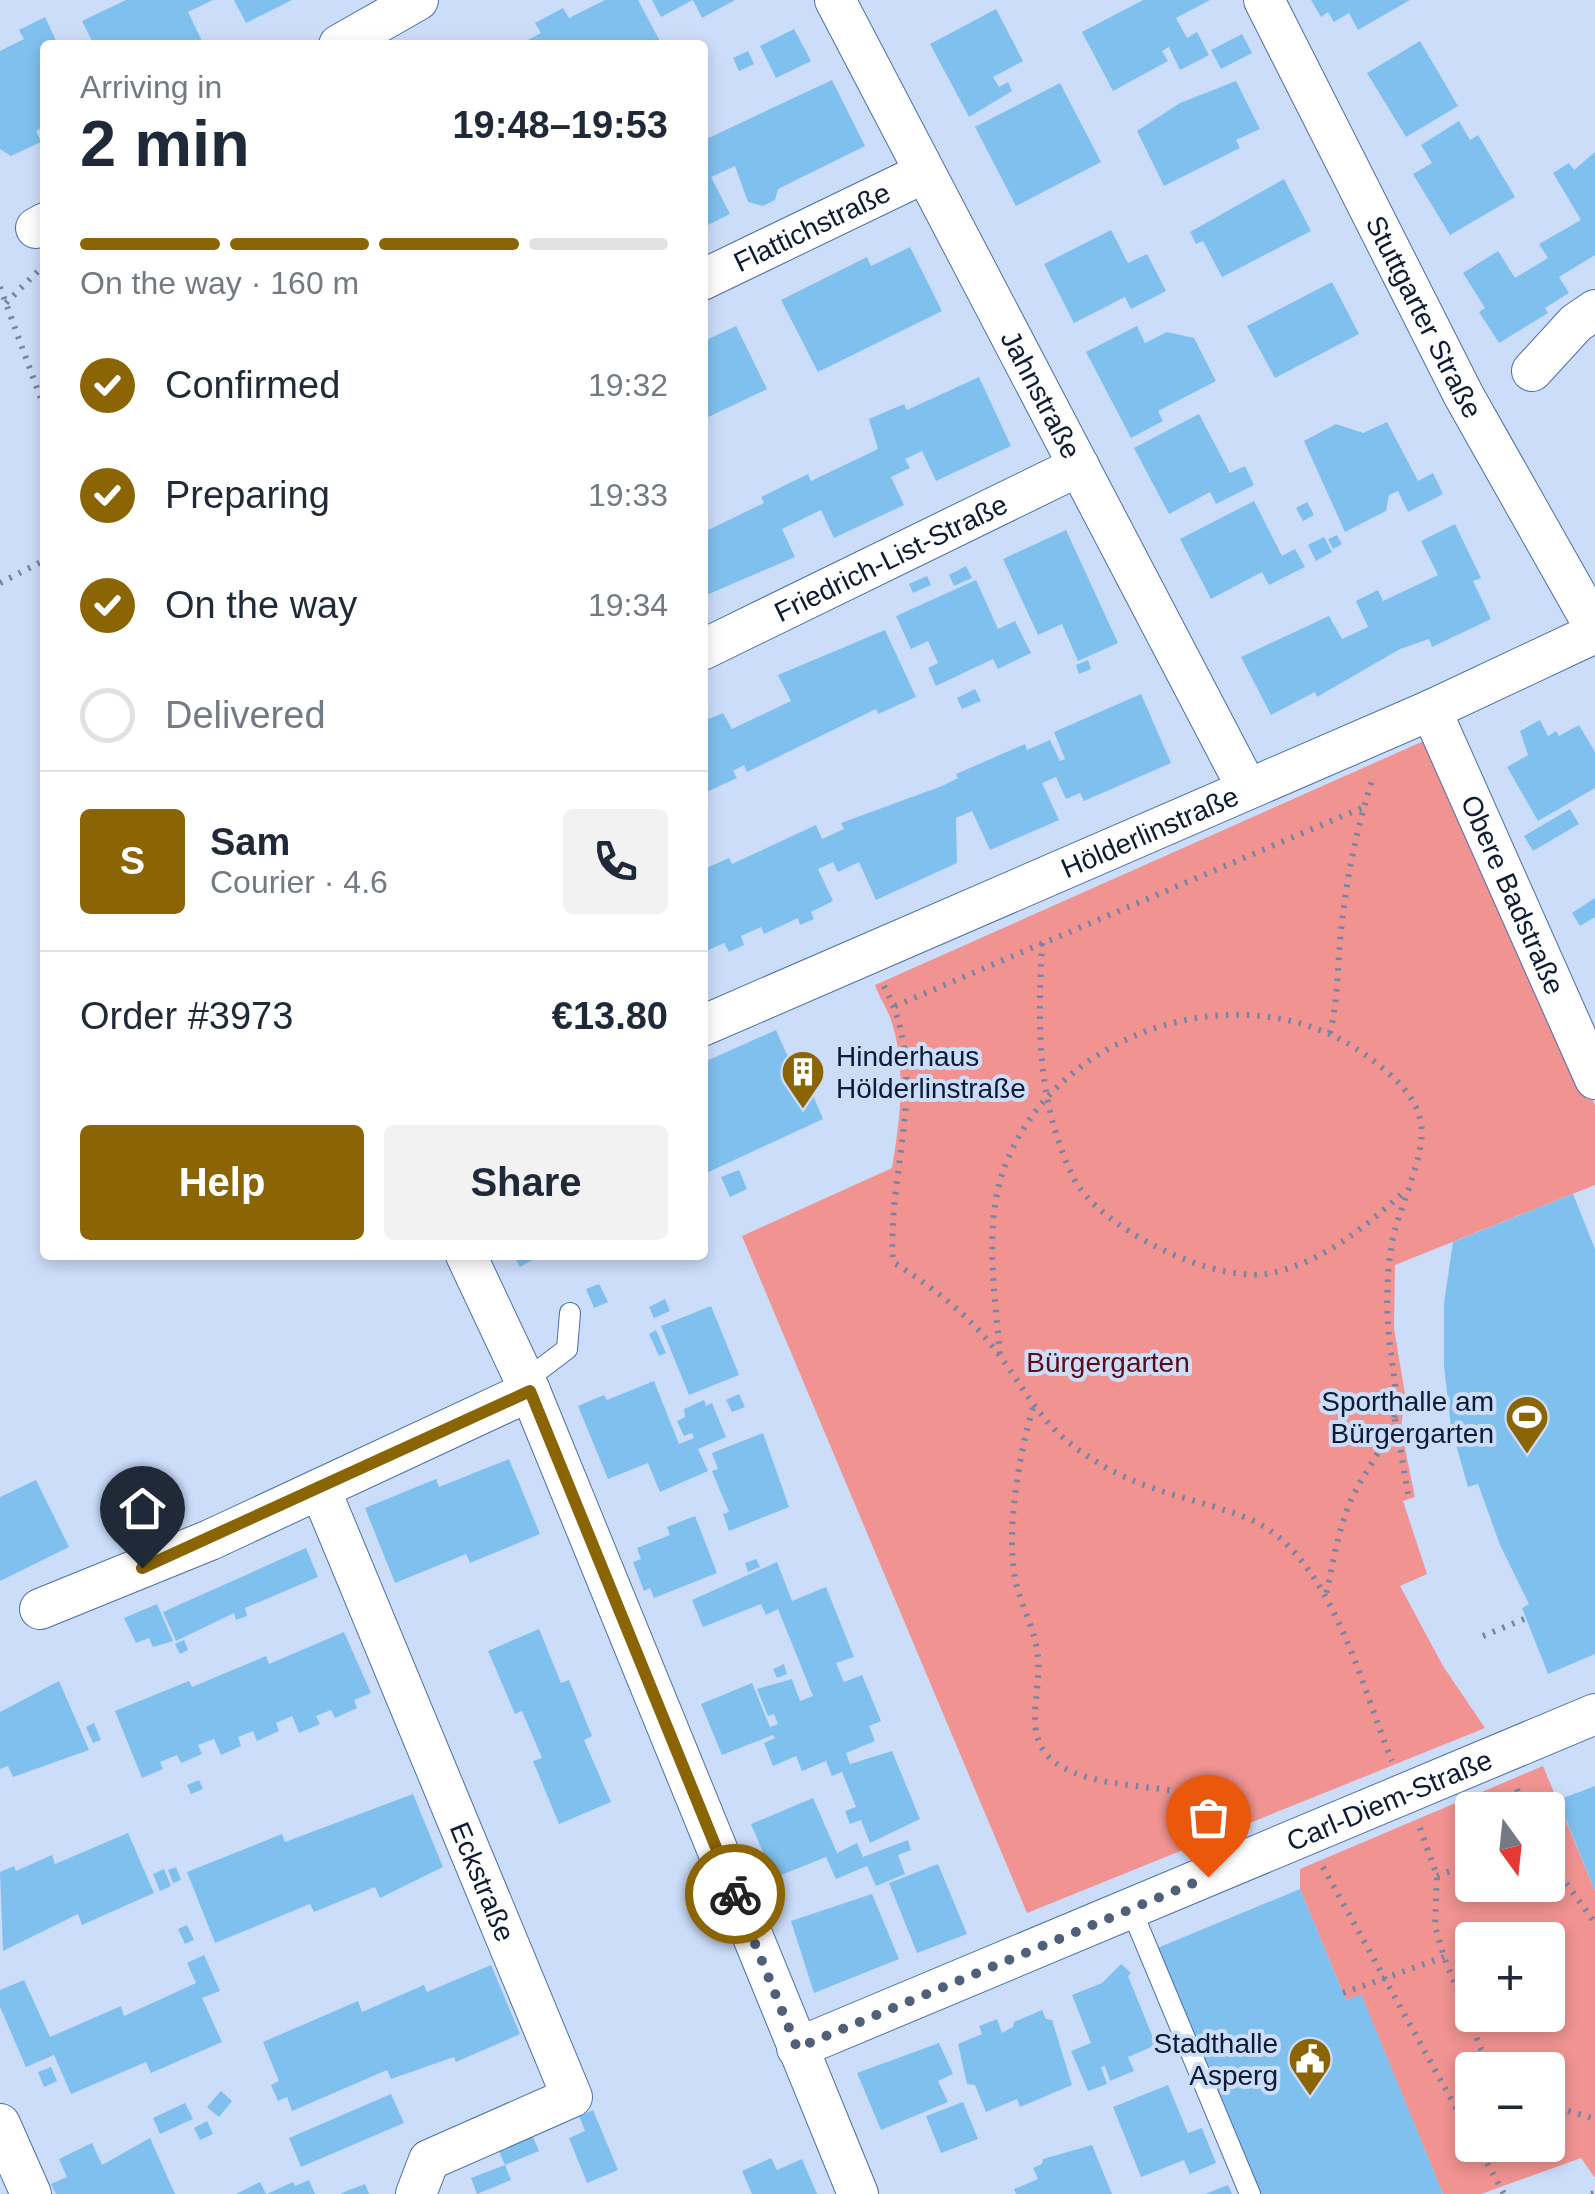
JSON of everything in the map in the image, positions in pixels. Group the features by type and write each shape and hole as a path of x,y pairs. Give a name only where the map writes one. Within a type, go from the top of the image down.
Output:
{"street":[{"path":"348,40 418,0"},
{"name":"Jahnstraße","path":"835,0 1247,788"},
{"name":"Stuttgarter Straße","path":"1264,0 1464,396 1595,630"},
{"name":"Flattichstraße","path":"708,277 924,173"},
{"path":"1532,371 1576,323 1595,310"},
{"name":"Friedrich-List-Straße","path":"708,647 1079,466"},
{"name":"Hölderlinstraße","path":"708,1023 1431,710 1595,630"},
{"name":"Obere Badstraße","path":"1431,710 1595,1079"},
{"path":"468,1260 528,1386 858,2194"},
{"path":"40,1609 210,1540 528,1386"},
{"name":"Eckstraße","path":"320,1489 572,2097 429,2160 416,2194"},
{"name":"Carl-Diem-Straße","path":"797,2048 1595,1714"},
{"path":"0,2124 31,2194"}],"lane":[{"path":"528,1386 568,1350 570,1313"},
{"path":"1131,1909 1250,2194"}],"path":[{"path":"6,303 38,270"},
{"path":"0,287 40,396"},
{"path":"0,583 40,563"},
{"path":"1330,1033 1338,1002 1344,909 1364,807 1388,728"},
{"path":"894,1006 1364,807"},
{"path":"1042,943 1038,1056 1074,1178 1091,1202 1140,1238 1189,1260 1252,1274 1274,1273 1349,1239 1405,1191"},
{"path":"867,954 894,1006 908,1066 906,1130 892,1216 893,1262 953,1303 1000,1355 1032,1408 1070,1443 1110,1471 1149,1490 1250,1519 1281,1539 1326,1598 1437,1876 1434,1926 1483,2052"},
{"path":"1000,1355 995,1300 998,1188 1020,1135 1048,1098 1119,1040 1198,1016 1250,1015 1330,1033 1395,1078 1414,1102 1421,1136 1391,1246 1387,1305 1395,1418 1409,1499"},
{"path":"1032,1408 1022,1446 1013,1529 1016,1582 1036,1634 1039,1670 1033,1726 1044,1755 1066,1769 1230,1807 1246,1822 1258,1856"},
{"path":"1326,1598 1349,1503 1395,1418"},
{"path":"1483,1636 1524,1618"},
{"path":"1309,1834 1384,1982 1455,2106"},
{"path":"1437,1876 1455,1869"},
{"path":"1565,1882 1595,1923"},
{"path":"1343,1993 1384,1982 1444,1957"},
{"path":"1565,2110 1595,2119"},
{"path":"1486,2162 1504,2194"}],"green space":[{"name":"Bürgergarten","path":"1426,740 1595,1105 1595,1185 1395,1265 1394,1328 1405,1394 1401,1429 1415,1497 1403,1501 1427,1574 1400,1586 1443,1666 1485,1728 1027,1913 742,1236 892,1168 899,1113 899,1057 891,1020 875,985"},
{"path":"1543,1766 1554,1792 1482,1792"},
{"path":"1455,1803 1455,1902 1565,1902 1565,1819 1595,1891 1595,2178 1581,2158 1481,2194 1443,2194 1361,1995 1346,2000 1300,1889 1300,1869"}],"building":[{"path":"126,0 213,0 188,12 202,40 92,40 82,21"},
{"path":"234,0 292,0 246,23"},
{"path":"605,0 638,0 659,40 528,40 541,33 535,23 563,8 569,18"},
{"path":"652,0 693,0 661,17"},
{"path":"693,0 735,0 702,18"},
{"path":"1143,0 1210,0 1176,18 1187,38 1197,32 1209,55 1180,70 1169,47 1162,51 1168,61 1113,91 1082,32"},
{"path":"1311,0 1410,0 1358,30 1349,13 1334,22 1328,12 1321,17"},
{"path":"996,9 1023,61 993,77 999,87 1008,82 1012,91 969,117 930,44"},
{"path":"45,17 56,40 40,40 40,129 36,131 40,142 11,156 0,149 0,51 24,39 19,30"},
{"path":"794,29 811,61 776,78 760,46"},
{"path":"1242,34 1252,53 1221,69 1211,50"},
{"path":"1420,41 1458,106 1406,137 1367,73"},
{"path":"748,51 754,64 739,71 733,58"},
{"path":"832,80 865,146 778,189 775,200 763,206 748,202 735,166 711,177 730,214 708,225 708,138"},
{"path":"1236,81 1260,129 1236,140 1240,148 1164,186 1137,131 1180,103"},
{"path":"1060,83 1101,162 1016,206 975,127"},
{"path":"1459,121 1470,140 1478,135 1515,197 1450,235 1413,174 1432,163 1421,145"},
{"path":"1595,152 1595,255 1559,277 1569,293 1545,308 1548,313 1499,343 1479,312 1485,308 1463,273 1498,251 1515,278 1548,258 1539,244 1581,220 1553,173 1569,163 1574,170"},
{"path":"1284,179 1311,231 1222,277 1203,241 1196,244 1190,232"},
{"path":"1111,230 1128,263 1147,254 1166,291 1131,309 1125,297 1074,323 1044,264"},
{"path":"910,247 942,311 818,372 781,300 867,257 871,266"},
{"path":"1332,282 1359,334 1275,378 1247,326"},
{"path":"736,326 767,389 708,417 708,339"},
{"path":"1137,326 1145,343 1167,332 1194,338 1216,381 1158,411 1163,421 1131,438 1086,352"},
{"path":"979,377 1011,446 936,481 922,451 905,459 910,468 891,477 904,505 834,538 821,510 782,529 795,557 708,594 708,530 764,503 761,497 808,474 811,481 878,449 869,419 904,404 907,410"},
{"path":"1199,414 1230,473 1245,466 1254,485 1216,504 1210,492 1169,514 1134,448"},
{"path":"1387,422 1418,481 1433,473 1443,494 1408,512 1398,491 1389,495 1386,511 1345,532 1304,441 1336,424 1363,433"},
{"path":"1254,501 1282,556 1295,549 1305,567 1269,585 1262,572 1211,599 1180,539"},
{"path":"1307,502 1314,515 1303,521 1296,508"},
{"path":"1455,524 1481,578 1473,581 1491,619 1432,647 1429,639 1400,649 1317,697 1315,692 1271,715 1241,657 1329,616 1342,639 1368,627 1356,601 1378,590 1383,601 1438,575 1421,541"},
{"path":"1066,530 1118,643 1078,661 1062,624 1038,635 1003,559"},
{"path":"1337,535 1342,544 1333,549 1328,539"},
{"path":"1324,537 1332,552 1316,561 1308,545"},
{"path":"966,566 972,578 954,586 949,575"},
{"path":"927,576 931,585 913,593 909,584"},
{"path":"976,580 998,629 1015,621 1031,653 998,669 993,659 936,686 928,668 938,663 928,641 911,649 896,616"},
{"path":"885,630 916,697 878,714 876,709 747,772 744,765 733,771 737,778 708,791 708,717 723,713 732,729 791,701 778,675"},
{"path":"1088,660 1091,669 1079,674 1076,665"},
{"path":"975,689 981,701 962,709 957,698"},
{"path":"1141,694 1171,763 1084,801 1080,793 1066,799 1056,777 1042,783 1059,820 990,850 972,811 956,818 957,863 876,900 859,862 838,872 833,862 818,869 833,901 811,912 814,919 800,925 798,918 764,934 761,927 741,936 744,945 729,952 724,943 708,950 708,867 729,858 732,864 816,825 822,839 844,829 841,823 942,786 958,778 956,774 1025,744 1027,750 1050,740 1060,761 1065,759 1054,732"},
{"path":"1540,720 1548,736 1556,731 1559,736 1579,725 1595,752 1595,788 1538,821 1507,767 1528,755 1520,731"},
{"path":"1570,809 1579,824 1533,851 1524,836"},
{"path":"1595,898 1595,917 1580,926 1572,913"},
{"path":"776,1030 788,1057 795,1053 823,1119 708,1172 708,1060"},
{"path":"739,1170 747,1189 730,1197 721,1177"},
{"name":"Sporthalle am Bürgergarten","path":"1573,1194 1595,1249 1595,1654 1548,1674 1522,1608 1529,1604 1500,1545 1478,1484 1468,1487 1451,1427 1444,1366 1444,1303 1453,1242"},
{"path":"599,1284 608,1302 594,1308 586,1289"},
{"path":"665,1299 670,1311 654,1318 649,1307"},
{"path":"711,1306 739,1375 689,1395 661,1326"},
{"path":"656,1330 666,1353 659,1356 649,1334"},
{"path":"654,1381 679,1444 694,1438 692,1433 684,1436 677,1421 685,1417 684,1409 704,1400 706,1406 712,1403 726,1437 698,1449 708,1471 660,1492 648,1463 608,1479 578,1406 604,1395 607,1400"},
{"path":"739,1394 745,1407 732,1412 726,1400"},
{"path":"763,1433 789,1507 729,1531 723,1514 729,1512 712,1471 718,1469 712,1453"},
{"path":"509,1459 540,1534 470,1563 466,1554 395,1583 365,1508 436,1479 439,1487"},
{"path":"36,1480 69,1547 0,1581 0,1497"},
{"path":"695,1516 717,1573 654,1598 650,1588 644,1591 633,1562 641,1559 637,1548 670,1535 667,1527"},
{"path":"306,1548 318,1577 245,1608 247,1616 236,1620 234,1613 176,1641 163,1612"},
{"path":"756,1559 760,1567 748,1572 745,1563"},
{"path":"777,1562 792,1601 826,1587 854,1657 836,1663 844,1682 862,1675 881,1721 869,1726 875,1741 846,1753 850,1764 892,1751 920,1819 870,1843 861,1820 850,1824 845,1811 856,1807 842,1772 832,1776 826,1761 802,1771 796,1756 773,1766 764,1743 775,1738 773,1735 722,1755 701,1704 752,1683 770,1727 778,1724 774,1714 768,1716 757,1689 792,1679 800,1701 813,1696 778,1609 766,1615 761,1604 703,1627 692,1600"},
{"path":"157,1604 173,1641 153,1647 149,1638 136,1643 124,1618"},
{"path":"539,1629 561,1683 569,1680 592,1736 584,1740 611,1802 559,1824 533,1761 542,1758 522,1711 515,1714 488,1651"},
{"path":"344,1632 371,1693 354,1700 357,1708 335,1718 331,1710 316,1716 320,1724 299,1733 292,1716 276,1723 279,1731 257,1741 253,1731 238,1737 241,1746 221,1755 214,1739 198,1745 202,1754 181,1763 177,1755 160,1762 163,1769 142,1778 115,1711 189,1681 192,1687 266,1656 269,1664"},
{"path":"184,1640 188,1650 180,1654 175,1644"},
{"path":"784,1664 787,1674 777,1678 773,1669"},
{"path":"59,1681 89,1750 13,1777 8,1766 0,1769 0,1712"},
{"path":"94,1723 101,1740 93,1743 86,1727"},
{"path":"199,1780 203,1789 191,1794 187,1785"},
{"path":"1595,1786 1595,1891 1565,1817 1565,1797"},
{"path":"413,1794 443,1867 380,1898 375,1887 314,1912 310,1904 215,1943 187,1872 282,1834 285,1842"},
{"path":"813,1798 837,1853 857,1843 863,1857 908,1840 911,1850 898,1855 905,1874 876,1886 867,1866 836,1879 826,1857 774,1878 751,1824"},
{"path":"128,1833 154,1893 82,1925 78,1914 3,1951 0,1872 14,1866 16,1871 52,1855 55,1864"},
{"path":"938,1864 967,1934 917,1953 889,1883"},
{"path":"176,1867 181,1880 173,1883 168,1870"},
{"path":"164,1869 171,1886 160,1891 153,1874"},
{"name":"Stadthalle Asperg","path":"1300,1889 1346,2000 1361,1994 1443,2194 1256,2194 1155,1949"},
{"path":"872,1894 899,1959 814,1993 791,1921"},
{"path":"187,1925 194,1940 185,1944 178,1929"},
{"path":"204,1955 220,1991 202,1998 222,2042 151,2073 146,2062 71,2094 54,2055 26,2067 0,2007 0,1990 24,1980 50,2037 121,2006 124,2016 196,1983 187,1963"},
{"path":"1121,1964 1131,1973 1128,1976 1156,2045 1128,2057 1134,2071 1110,2081 1105,2066 1101,2067 1107,2084 1088,2091 1071,2051 1091,2043 1072,1995 1102,1983"},
{"path":"491,1965 520,2034 456,2062 454,2057 391,2079 387,2070 292,2111 287,2097 278,2101 271,2085 279,2081 263,2042 358,2001 362,2012 424,1985 427,1992"},
{"path":"1042,2010 1046,2019 1052,2020 1072,2085 1020,2107 1017,2099 986,2112 975,2085 967,2084 958,2044 982,2034 979,2026 997,2019 1002,2033 1013,2027 1014,2022"},
{"path":"939,2043 953,2074 938,2081 948,2102 881,2130 857,2073"},
{"path":"51,2067 57,2081 44,2087 38,2072"},
{"path":"1168,2085 1188,2133 1202,2128 1216,2163 1190,2174 1184,2160 1141,2177 1113,2107"},
{"path":"221,2091 232,2101 219,2117 207,2107"},
{"path":"391,2094 404,2123 301,2167 289,2138"},
{"path":"963,2102 978,2139 941,2153 926,2116"},
{"path":"185,2103 193,2119 160,2134 153,2118"},
{"path":"593,2110 618,2170 587,2183 569,2138 585,2131 579,2116"},
{"path":"207,2121 213,2134 200,2140 194,2128"},
{"path":"532,2135 539,2151 505,2165 498,2149"},
{"path":"150,2138 175,2194 56,2194 51,2184 67,2177 59,2159 92,2143 102,2165"},
{"path":"1092,2145 1112,2194 1016,2194 1014,2189 1038,2179 1033,2168 1042,2164 1043,2159"},
{"path":"771,2158 777,2170 802,2159 817,2194 752,2194 742,2171"},
{"path":"505,2165 511,2180 477,2194 471,2178"},
{"path":"309,2180 315,2194 267,2194 293,2182 295,2186"},
{"path":"260,2182 266,2194 236,2194"},
{"path":"365,2184 369,2194 340,2194 349,2190"},
{"path":"1228,2185 1232,2194 1205,2194"}],"way so far":[{"path":"735,1894 797,2048 1208,1877"}],"place":[{"name":"Hinderhaus Hölderlinstraße","path":"803,1110"},
{"name":"Sporthalle am Bürgergarten","path":"1527,1455"},
{"name":"Stadthalle Asperg","path":"1310,2097"}],"route":[{"path":"142,1568 530,1391 735,1894"}]}
